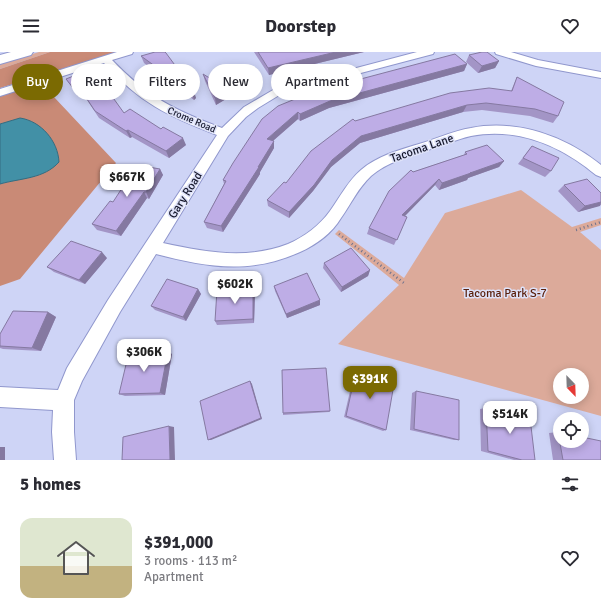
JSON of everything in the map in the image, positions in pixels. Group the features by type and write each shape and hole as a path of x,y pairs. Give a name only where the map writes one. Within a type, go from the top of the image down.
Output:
{"highway":[{"path":"0,60 26,52"}],"street":[{"path":"0,93 73,68 128,52"},
{"name":"Gary Road","path":"65,460 63,432 64,400 74,375 111,312 224,133 239,115 256,103 277,92 429,52"},
{"path":"500,52 536,63 601,75"},
{"name":"Crome Road","path":"106,59 130,84 157,104 191,121 224,133"},
{"name":"Tacoma Lane","path":"153,246 194,257 228,262 270,257 294,248 327,225 360,179 378,164 401,154 470,132 492,129 531,134 554,142 574,152 601,172"},
{"path":"0,397 64,400"}],"path":[{"path":"576,230 601,222"},
{"path":"327,225 404,283"}],"green space":[{"path":"39,52 50,52 0,69 0,64"},
{"name":"Tacoma Park S-7","path":"521,190 572,227 601,218 601,225 580,232 601,250 601,416 557,404 589,404 589,368 553,368 553,403 338,344 399,285 335,234 339,230 404,278 445,213"}],"shaded area":[{"path":"50,52 117,52 78,64 71,64 71,66 63,69 63,64 15,64"},
{"path":"12,65 12,84 0,88 0,69"},
{"path":"12,89 12,100 57,100 116,163 20,279 0,286 0,184 12,181 4,123 0,124 0,93"}],"water":[{"path":"20,118 35,123 47,133 58,154 59,162 53,168 39,175 0,184 0,124"}],"building":[{"path":"155,52 165,52 174,64 152,64 141,56"},
{"path":"258,52 336,52 285,64 271,64 271,67 268,68"},
{"path":"487,52 499,61 482,66 469,55"},
{"path":"455,54 467,64 363,92 363,78"},
{"path":"203,74 208,77 208,84"},
{"path":"71,77 71,85 66,79"},
{"path":"517,77 564,102 558,116 535,109 486,103 467,105 361,136 332,160 314,185 289,212 267,200 284,182 286,183 311,151 353,119 355,121 450,93 489,88 512,91"},
{"path":"88,100 115,100 124,113 130,109 161,129 163,127 183,138 166,151 128,130 126,131 95,111"},
{"path":"293,100 334,100 300,114 298,112 267,139 274,141 221,226 204,222 226,181 223,180 233,163 262,119 278,106"},
{"path":"487,145 504,161 442,183 439,179 402,215 407,217 397,240 369,228 389,191 411,170 413,172 467,154 465,152"},
{"path":"532,146 559,158 551,171 523,158"},
{"path":"137,165 160,169 146,192 144,192 116,231 92,224 110,201 113,202"},
{"path":"587,179 601,193 601,202 585,206 564,185"},
{"path":"71,241 102,252 79,280 47,267"},
{"path":"351,248 370,270 342,287 324,263"},
{"path":"307,273 320,300 286,314 274,286"},
{"path":"167,279 198,289 183,317 151,306"},
{"path":"253,288 253,319 215,321 217,290"},
{"path":"13,311 48,312 32,348 0,346 0,334"},
{"path":"168,351 160,393 119,394 129,352"},
{"path":"326,368 330,411 283,413 282,370"},
{"path":"356,371 394,384 386,430 346,416"},
{"path":"250,381 261,418 208,440 200,401"},
{"path":"416,391 459,400 459,440 414,429"},
{"path":"486,408 530,418 535,460 522,460 488,451"},
{"path":"169,426 170,460 122,460 123,437"},
{"path":"589,438 601,441 601,460 563,460 561,448 589,448"}]}
